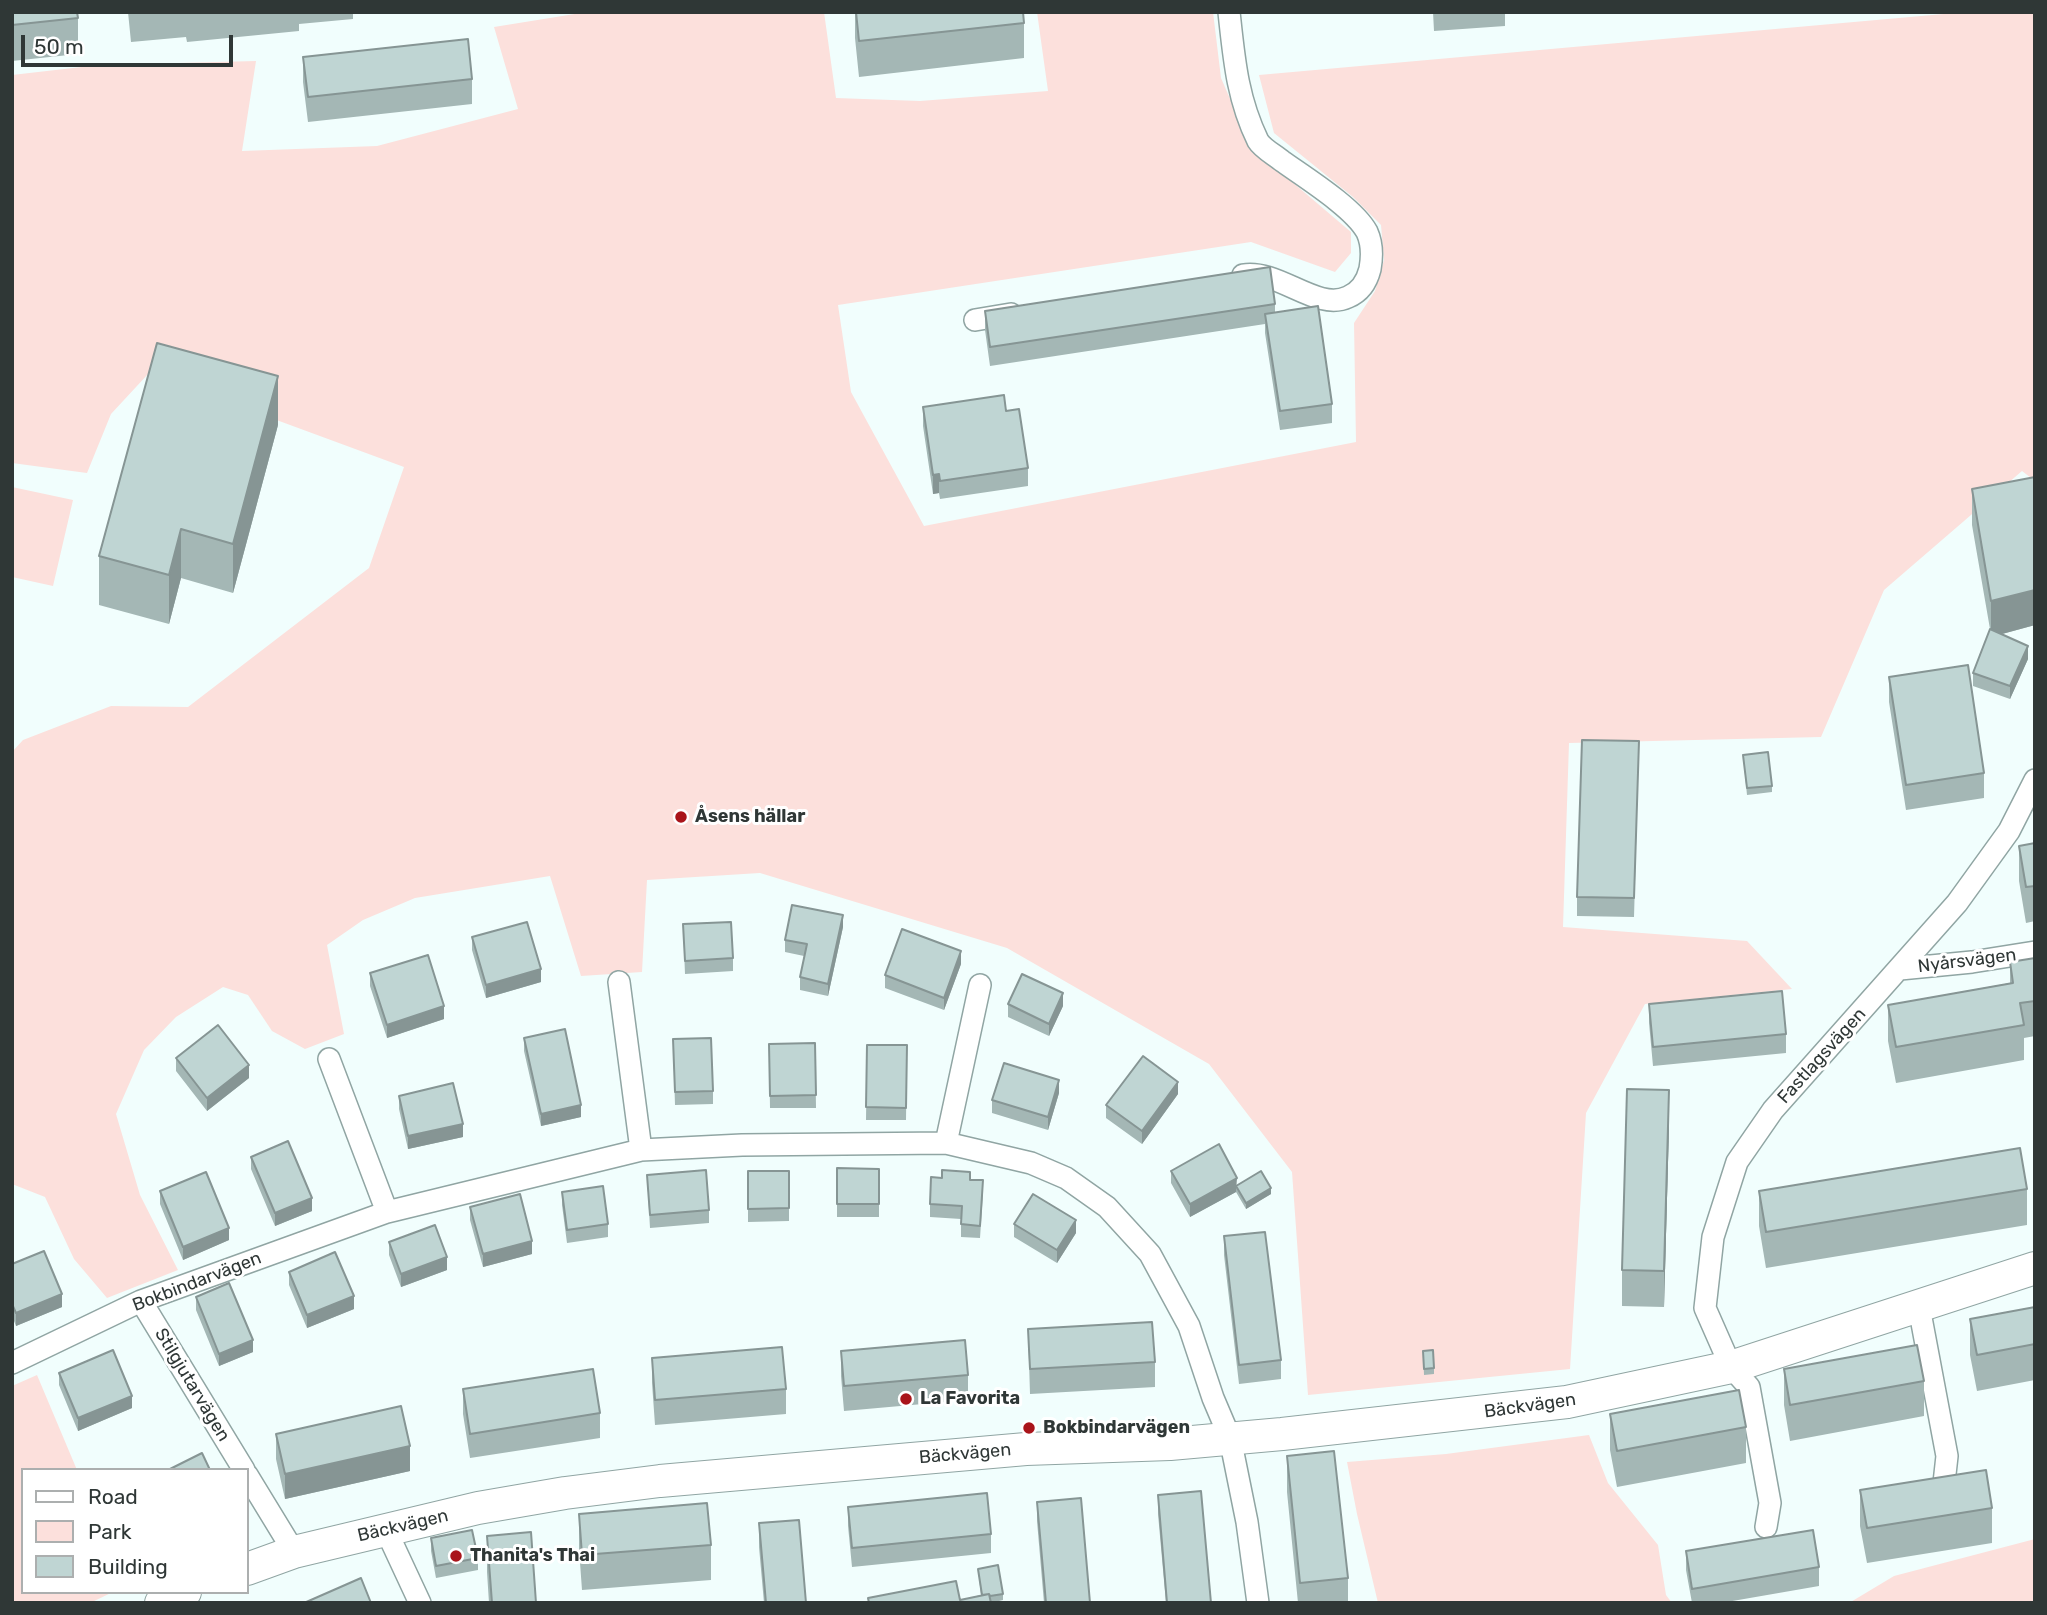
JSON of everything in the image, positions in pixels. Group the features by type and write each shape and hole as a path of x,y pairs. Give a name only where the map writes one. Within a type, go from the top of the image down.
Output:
{"street":[{"path":"1225,278 1251,273 1277,279 1326,301 1348,298 1362,288 1369,271 1371,253 1368,233 1354,215 1259,144 1236,84 1228,12"},
{"path":"975,320 1027,311"},
{"name":"Fastlagsvägen","path":"1731,1367 1705,1308 1713,1237 1737,1162 1773,1110 1957,904 2002,842 2035,780"},
{"name":"Nyårsvägen","path":"1899,969 1972,962 2035,952"},
{"path":"619,982 641,1150"},
{"path":"946,1143 981,985"},
{"path":"329,1059 387,1212"},
{"name":"Bokbindarvägen","path":"12,1363 141,1301 387,1212 641,1150 743,1145 946,1143 1031,1163 1066,1178 1107,1207 1150,1254 1183,1315 1230,1438 1247,1522 1258,1603"},
{"name":"Bäckvägen","path":"248,1569 294,1552 478,1508 660,1481 1026,1449 1170,1444 1309,1432 1567,1402 1731,1367 2035,1268"},
{"name":"Stilgjutarvägen","path":"141,1301 243,1468"},
{"path":"1919,1307 1947,1456 1944,1483"},
{"path":"1731,1367 1749,1387 1770,1503 1766,1527"},
{"path":"248,1477 294,1552"},
{"path":"386,1530 420,1603"},
{"path":"161,1603 181,1594"}],"green space":[{"path":"587,12 824,12 836,98 920,101 1048,91 1037,12 1213,12 1221,78 1251,147 1351,232 1351,253 1335,272 1251,242 838,305 851,392 924,526 1356,442 1354,323 1375,291 1384,260 1381,225 1353,197 1274,133 1259,75 1966,12 2035,12 2035,481 2022,471 1884,590 1821,737 1569,743 1563,927 1747,941 1792,989 1645,1004 1586,1113 1570,1369 1308,1395 1292,1172 1209,1064 1007,948 760,873 647,880 642,972 581,976 550,876 415,898 363,920 327,945 344,1034 305,1049 272,1031 248,995 223,987 176,1017 144,1050 116,1114 140,1195 178,1270 107,1298 74,1259 45,1197 12,1184 12,752 23,740 111,706 188,707 369,568 404,467 149,373 111,414 87,473 12,463 12,75 99,65 256,61 242,151 377,146 518,109 494,27"},
{"path":"12,487 73,500 53,586 12,577"},
{"path":"37,1375 76,1468 21,1468 21,1594 109,1594 90,1603 12,1603 12,1386"},
{"path":"1589,1435 1608,1483 1658,1545 1666,1595 1672,1603 1378,1603 1347,1462 1446,1454"},
{"path":"2035,1539 2035,1603 1849,1603 1894,1576"}],"building":[{"path":"12,12 77,12 78,18 12,25"},
{"path":"856,12 1023,12 1024,23 859,41"},
{"path":"468,39 472,79 308,97 303,57"},
{"path":"1270,267 1275,304 990,347 985,311"},
{"path":"1318,306 1332,404 1280,411 1265,314"},
{"path":"157,343 278,376 233,544 181,529 169,575 99,556"},
{"path":"1004,395 1006,411 1019,409 1028,468 940,481 939,474 933,475 923,407"},
{"path":"2035,477 2035,590 1991,601 1972,489"},
{"path":"1990,629 2028,646 2010,686 1973,673"},
{"path":"1968,665 1984,773 1906,785 1889,677"},
{"path":"1582,740 1639,741 1634,898 1577,897"},
{"path":"1768,752 1772,786 1747,788 1743,755"},
{"path":"2035,843 2035,886 2026,887 2019,846"},
{"path":"792,905 843,915 828,984 800,977 807,944 785,940"},
{"path":"527,922 541,969 486,985 472,937"},
{"path":"731,922 733,958 685,961 683,924"},
{"path":"902,929 961,951 944,998 885,975"},
{"path":"428,955 444,1006 387,1025 370,973"},
{"path":"2035,958 2035,1001 2020,1003 2024,1025 1896,1047 1888,1005 2013,983 2010,962"},
{"path":"1022,974 1063,993 1049,1024 1008,1004"},
{"path":"1782,991 1786,1034 1653,1047 1649,1004"},
{"path":"218,1025 249,1065 207,1098 176,1058"},
{"path":"565,1029 581,1105 541,1114 524,1038"},
{"path":"711,1038 713,1091 675,1092 673,1039"},
{"path":"815,1043 816,1095 770,1096 769,1044"},
{"path":"867,1045 907,1045 906,1108 866,1107"},
{"path":"1143,1056 1178,1082 1142,1131 1106,1105"},
{"path":"1004,1063 1059,1080 1048,1117 992,1100"},
{"path":"453,1083 463,1124 408,1136 399,1096"},
{"path":"1627,1089 1669,1090 1664,1271 1622,1270"},
{"path":"288,1141 312,1198 275,1213 251,1157"},
{"path":"1219,1144 1237,1178 1190,1204 1171,1171"},
{"path":"2020,1148 2027,1189 1766,1232 1759,1191"},
{"path":"837,1168 879,1169 879,1204 837,1204"},
{"path":"706,1170 709,1210 650,1215 647,1175"},
{"path":"942,1170 970,1172 970,1180 983,1180 980,1226 961,1224 962,1206 930,1204 931,1177 942,1178"},
{"path":"748,1171 789,1171 789,1208 748,1209"},
{"path":"1261,1171 1271,1188 1246,1203 1236,1186"},
{"path":"206,1172 229,1228 183,1247 160,1191"},
{"path":"603,1186 608,1224 567,1230 562,1192"},
{"path":"520,1194 532,1241 483,1254 470,1207"},
{"path":"1033,1194 1076,1220 1057,1250 1014,1224"},
{"path":"435,1225 447,1257 401,1274 389,1242"},
{"path":"1265,1232 1281,1360 1239,1365 1224,1236"},
{"path":"44,1251 62,1294 16,1313 12,1304 12,1264"},
{"path":"335,1252 354,1296 307,1315 289,1272"},
{"path":"229,1283 253,1340 219,1354 196,1297"},
{"path":"2035,1307 2035,1344 1977,1355 1970,1319"},
{"path":"1152,1322 1155,1362 1030,1369 1028,1329"},
{"path":"965,1340 968,1375 844,1386 841,1351"},
{"path":"1917,1345 1924,1381 1790,1405 1784,1369"},
{"path":"782,1347 786,1389 655,1400 652,1358"},
{"path":"113,1350 132,1396 78,1418 59,1373"},
{"path":"1433,1350 1434,1368 1424,1369 1423,1351"},
{"path":"593,1369 600,1413 470,1434 463,1389"},
{"path":"1739,1390 1746,1427 1617,1451 1610,1414"},
{"path":"401,1406 410,1446 285,1474 276,1434"},
{"path":"1334,1451 1348,1578 1300,1583 1287,1456"},
{"path":"202,1453 209,1468 172,1468"},
{"path":"1986,1470 1992,1508 1867,1528 1860,1490"},
{"path":"1201,1491 1211,1603 1167,1603 1158,1495"},
{"path":"987,1493 991,1534 852,1548 848,1507"},
{"path":"1081,1498 1090,1603 1046,1603 1037,1502"},
{"path":"707,1503 711,1545 582,1555 579,1514"},
{"path":"799,1520 806,1603 766,1603 759,1523"},
{"path":"472,1530 478,1558 436,1566 431,1538"},
{"path":"1813,1530 1819,1567 1692,1589 1686,1551"},
{"path":"531,1532 536,1603 492,1603 487,1536"},
{"path":"998,1565 1003,1594 982,1595 978,1569"},
{"path":"361,1578 371,1603 304,1603"},
{"path":"956,1581 960,1600 989,1594 991,1603 869,1603 868,1598"}],"place":[{"name":"Åsens hällar","path":"681,817"},
{"name":"La Favorita","path":"906,1399"},
{"name":"Bokbindarvägen","path":"1029,1428"},
{"name":"Thanita's Thai","path":"456,1556"}]}
